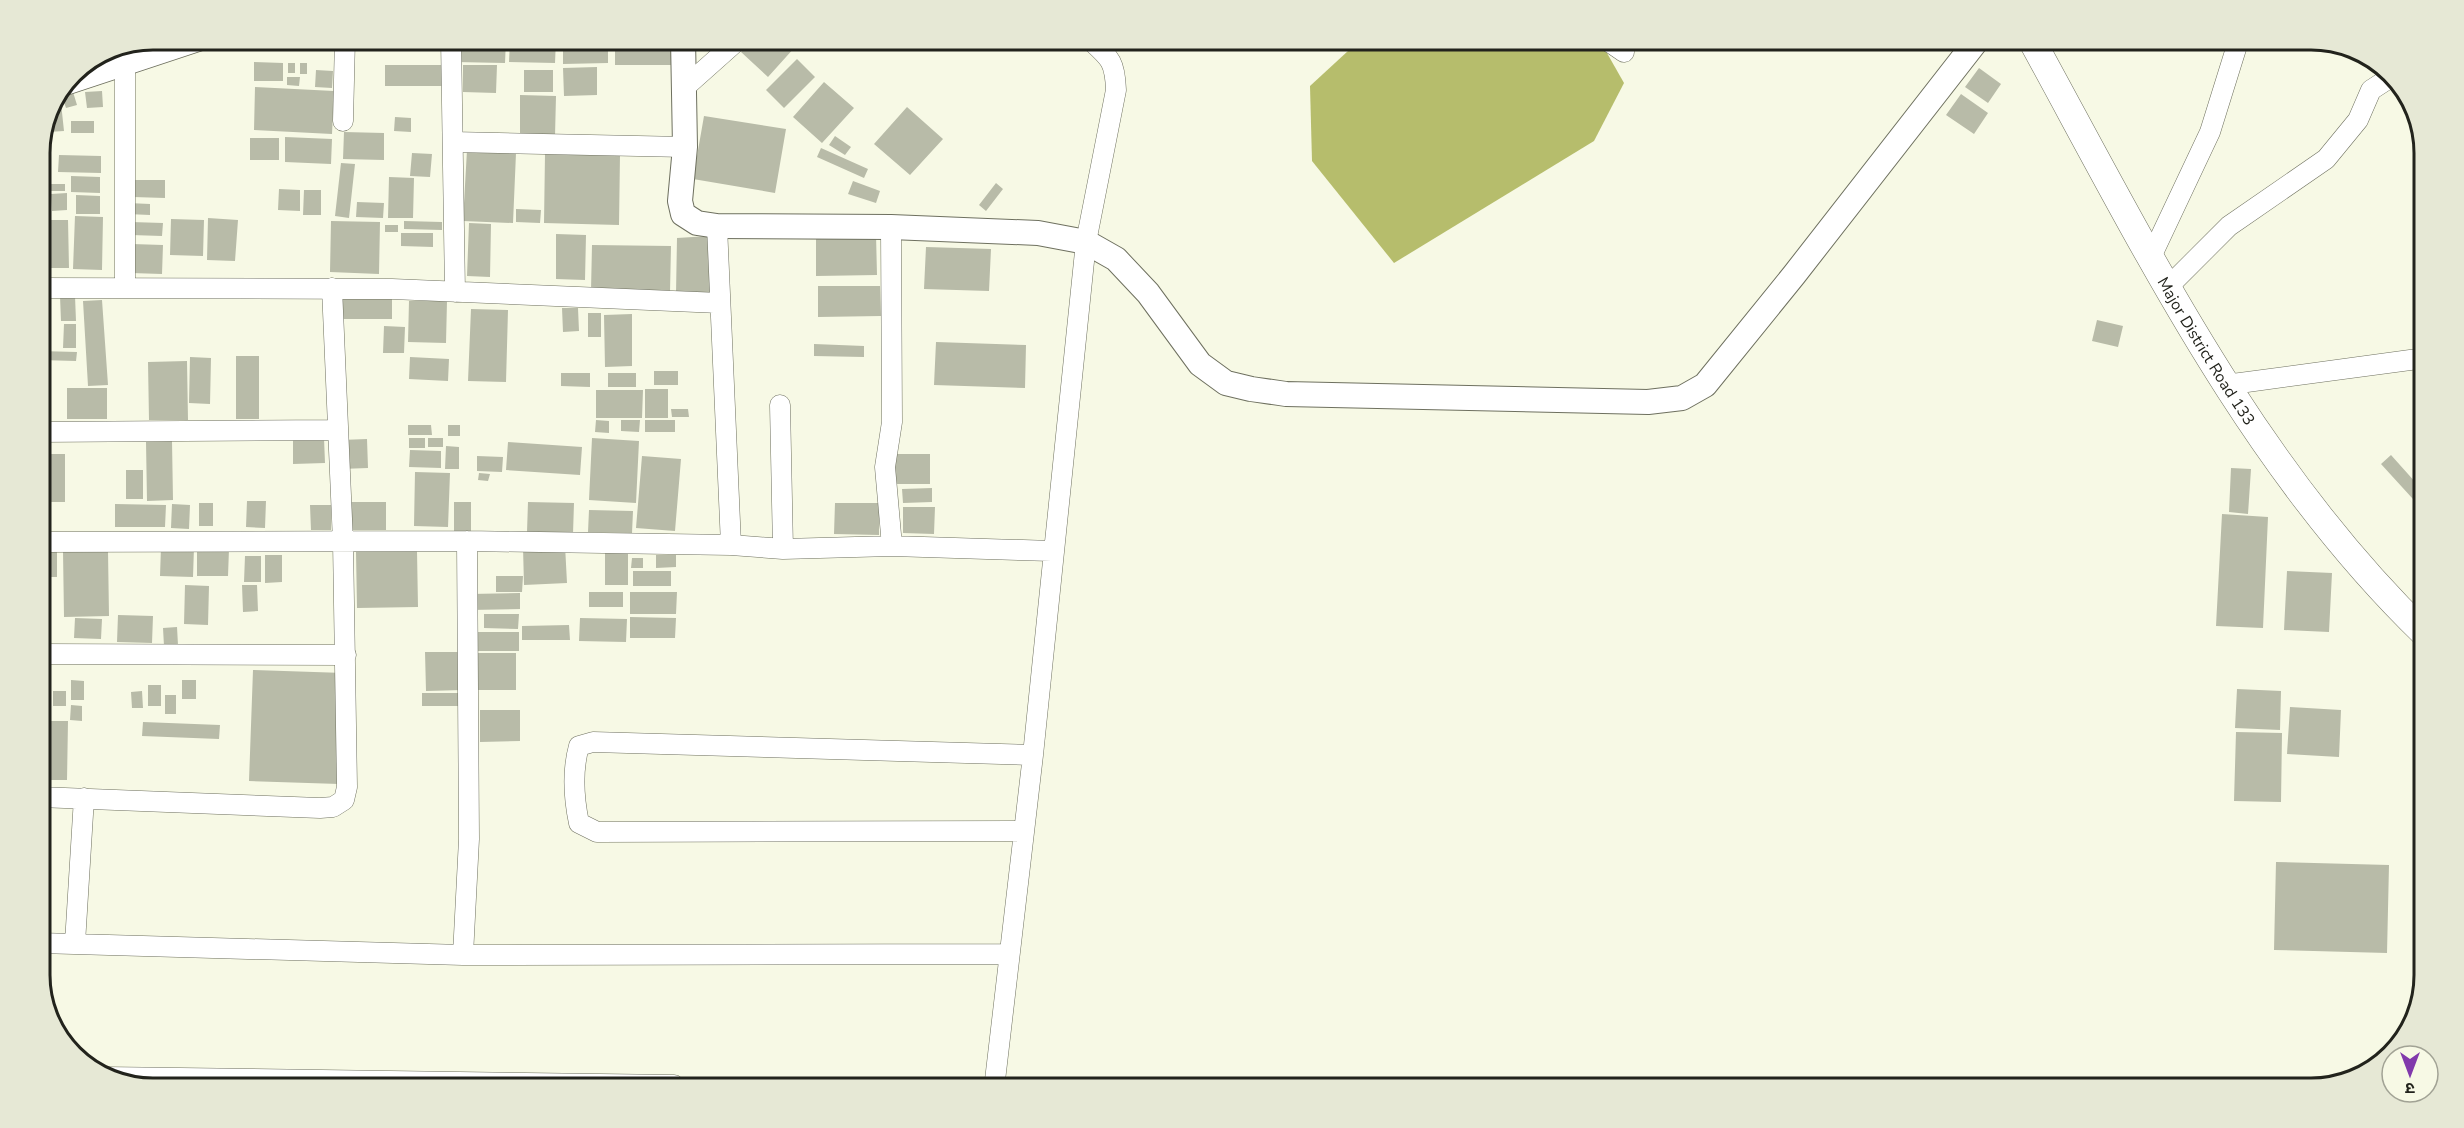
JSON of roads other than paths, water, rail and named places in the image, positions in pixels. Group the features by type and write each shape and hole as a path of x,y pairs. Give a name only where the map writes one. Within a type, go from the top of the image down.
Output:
{"main road":[{"name":"Major District Road 133","path":"2037,50 2151,257 2225,385 2315,513 2414,622"}],"street":[{"path":"83,77 125,64 151,50"},
{"path":"343,121 345,50"},
{"path":"451,50 455,292"},
{"path":"683,50 685,147 680,201 683,214 697,223 717,226 891,227 1038,233 1086,243 1116,259 1148,293 1200,364 1226,383 1287,394 1648,402 1682,398 1705,385 1969,50"},
{"path":"684,88 727,50"},
{"path":"995,1078 1086,243 1116,90 1115,69 1108,56 1101,50"},
{"path":"2151,257 2210,132 2236,50"},
{"path":"124,288 125,64"},
{"path":"2168,287 2203,249 2229,226 2326,159 2358,120 2371,90 2385,81"},
{"path":"453,142 685,147"},
{"path":"717,226 731,545"},
{"path":"891,227 892,422 885,467 892,546"},
{"path":"50,288 332,288 720,303"},
{"path":"50,797 333,807 344,800 347,787 346,655 332,288"},
{"path":"2225,385 2414,359"},
{"path":"780,405 783,549"},
{"path":"50,432 338,430"},
{"path":"50,542 468,541 731,545 783,549 892,546 1052,551"},
{"path":"463,955 469,839 468,541"},
{"path":"50,654 346,655"},
{"path":"1023,831 597,832 579,824 574,762 579,746 593,742 1032,755"},
{"path":"75,943 84,798"},
{"path":"50,943 463,955 1008,954"}]}
